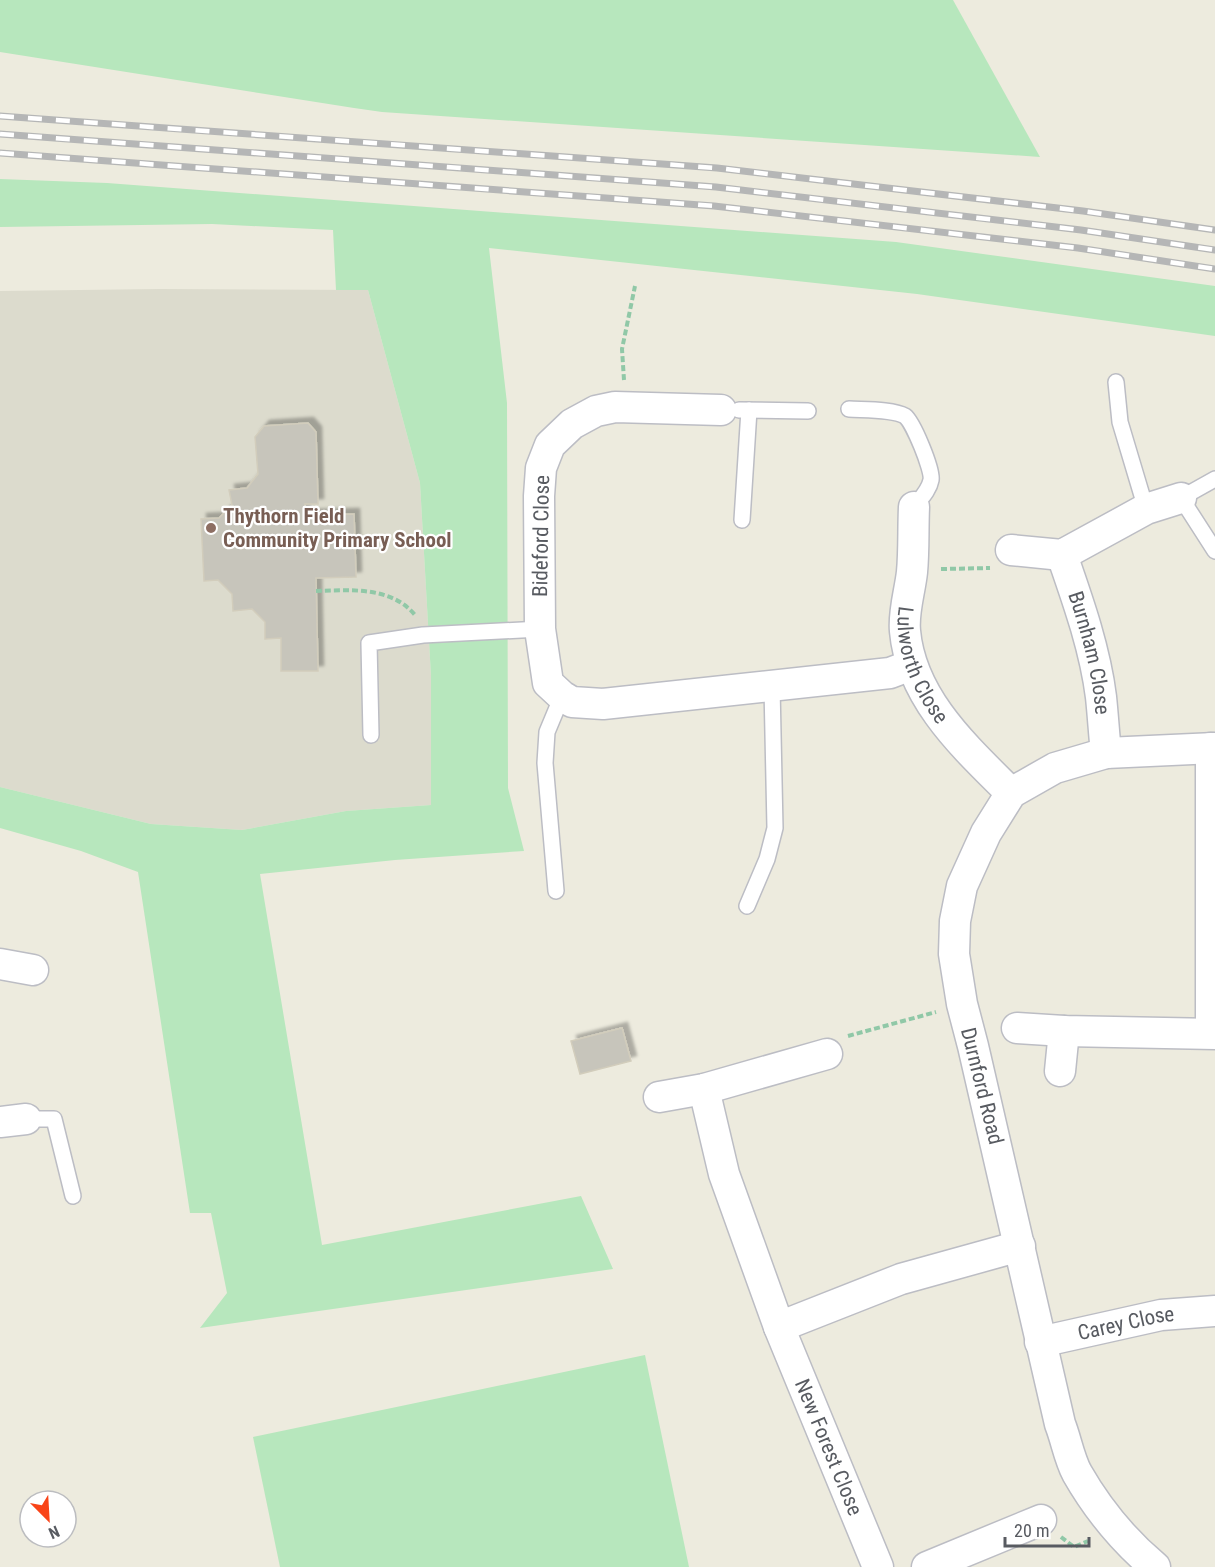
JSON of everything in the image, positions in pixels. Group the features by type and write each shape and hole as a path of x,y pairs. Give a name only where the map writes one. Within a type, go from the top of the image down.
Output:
{"street":[{"name":"Bideford Close","path":"562,696 548,683 540,629 539,496 541,468 550,445 572,424 596,411 615,406 735,410"},
{"path":"1011,550 1062,555 1146,509 1181,498"},
{"name":"Lulworth Close","path":"914,507 912,570 904,630 911,665 929,699 952,733 1011,793"},
{"name":"Burnham Close","path":"1062,555 1091,650 1101,697 1106,753"},
{"path":"562,696 572,702 603,704 890,673 911,665"},
{"path":"1017,1028 1213,1034 1213,748"},
{"name":"Durnford Road","path":"1155,1567 1135,1551 1104,1514 1076,1471 1060,1424 962,1004 954,954 955,921 962,886 986,833 1011,793 1055,768 1106,753 1213,748"},
{"path":"0,964 33,970"},
{"path":"1060,1071 1064,1031"},
{"path":"659,1097 704,1089 827,1054"},
{"name":"New Forest Close","path":"704,1089 724,1174 779,1327 878,1567"},
{"path":"779,1327 901,1279 1020,1246"},
{"name":"Carey Close","path":"1040,1342 1161,1314 1215,1311"},
{"path":"927,1567 1041,1520"}],"lane":[{"path":"1116,381 1120,422 1146,509"},
{"path":"849,409 895,412 904,416 912,424 932,478 928,490 914,507"},
{"path":"742,520 735,410 808,411"},
{"path":"1215,480 1181,498 1215,551"},
{"path":"371,735 369,643 423,635 540,629"},
{"path":"747,906 770,850 775,828 772,687"},
{"path":"556,891 545,763 547,732 562,696"},
{"path":"13,1120 54,1119 73,1196"}],"path":[{"path":"627,407 622,349 635,286"},
{"path":"316,591 370,591 394,598 412,611 419,620 423,635"},
{"path":"827,1054 845,1037 962,1004"}],"shaded area":[{"name":"Thythorn Field Community Primary School","path":"368,290 420,483 431,676 431,805 346,811 242,830 151,824 0,787 0,291"}],"green space":[{"path":"0,0 953,0 1040,157 382,112 354,108 0,52"},
{"path":"0,179 107,183 896,242 1215,286 1215,336 917,294 489,248 507,403 508,788 524,851 395,860 260,874 322,1245 581,1196 613,1269 200,1328 227,1293 211,1213 190,1213 138,872 81,851 0,828 0,787 151,824 242,830 346,811 431,805 431,676 420,483 368,290 336,290 333,230 212,224 0,227"},
{"path":"645,1355 689,1567 280,1567 253,1437"}],"building":[{"path":"308,423 316,432 318,504 305,504 305,515 354,514 356,577 316,578 318,671 281,671 281,638 265,639 265,622 252,609 233,611 232,594 218,580 204,581 201,519 219,518 232,505 229,490 247,488 258,474 255,437 264,426"},
{"path":"622,1028 631,1061 580,1074 571,1041"}],"railway":[{"path":"0,116 717,168 1083,211 1215,230"},
{"path":"0,134 716,187 1081,230 1215,250"},
{"path":"0,153 714,206 1078,248 1215,269"}],"place":[{"name":"Thythorn Field Community Primary School","path":"211,528"}]}
